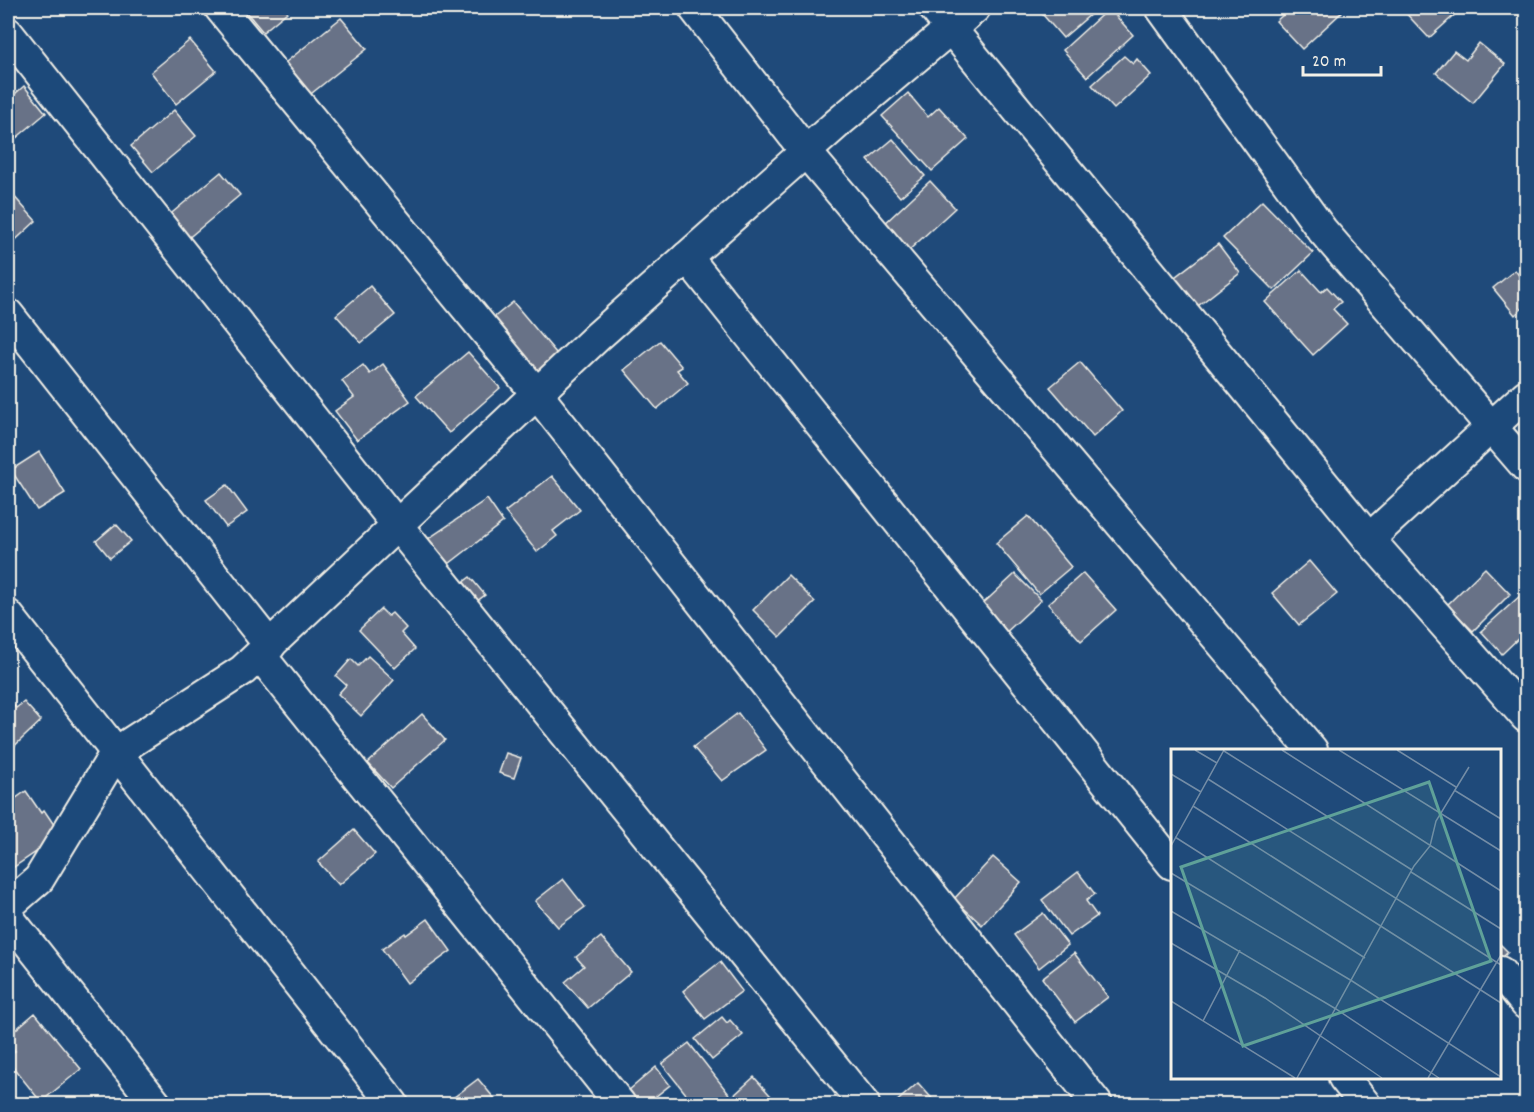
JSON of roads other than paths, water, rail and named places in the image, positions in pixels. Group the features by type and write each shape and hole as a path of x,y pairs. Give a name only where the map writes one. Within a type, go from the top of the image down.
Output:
{"street":[{"path":"220,8 537,394 1096,1104"},
{"path":"694,8 806,152 1311,749"},
{"path":"8,906 39,879 116,752 243,670 537,394 806,152 942,18 975,8"},
{"path":"1161,8 1322,230 1527,467"},
{"path":"942,18 1369,539 1527,717"},
{"path":"8,33 397,525 864,1104"},
{"path":"687,257 1171,862"},
{"path":"8,314 265,650 620,1104"},
{"path":"1369,539 1527,396"},
{"path":"8,615 393,1104"},
{"path":"8,917 156,1104"},
{"path":"1501,973 1527,1004"},
{"path":"1346,1079 1365,1104"}]}
